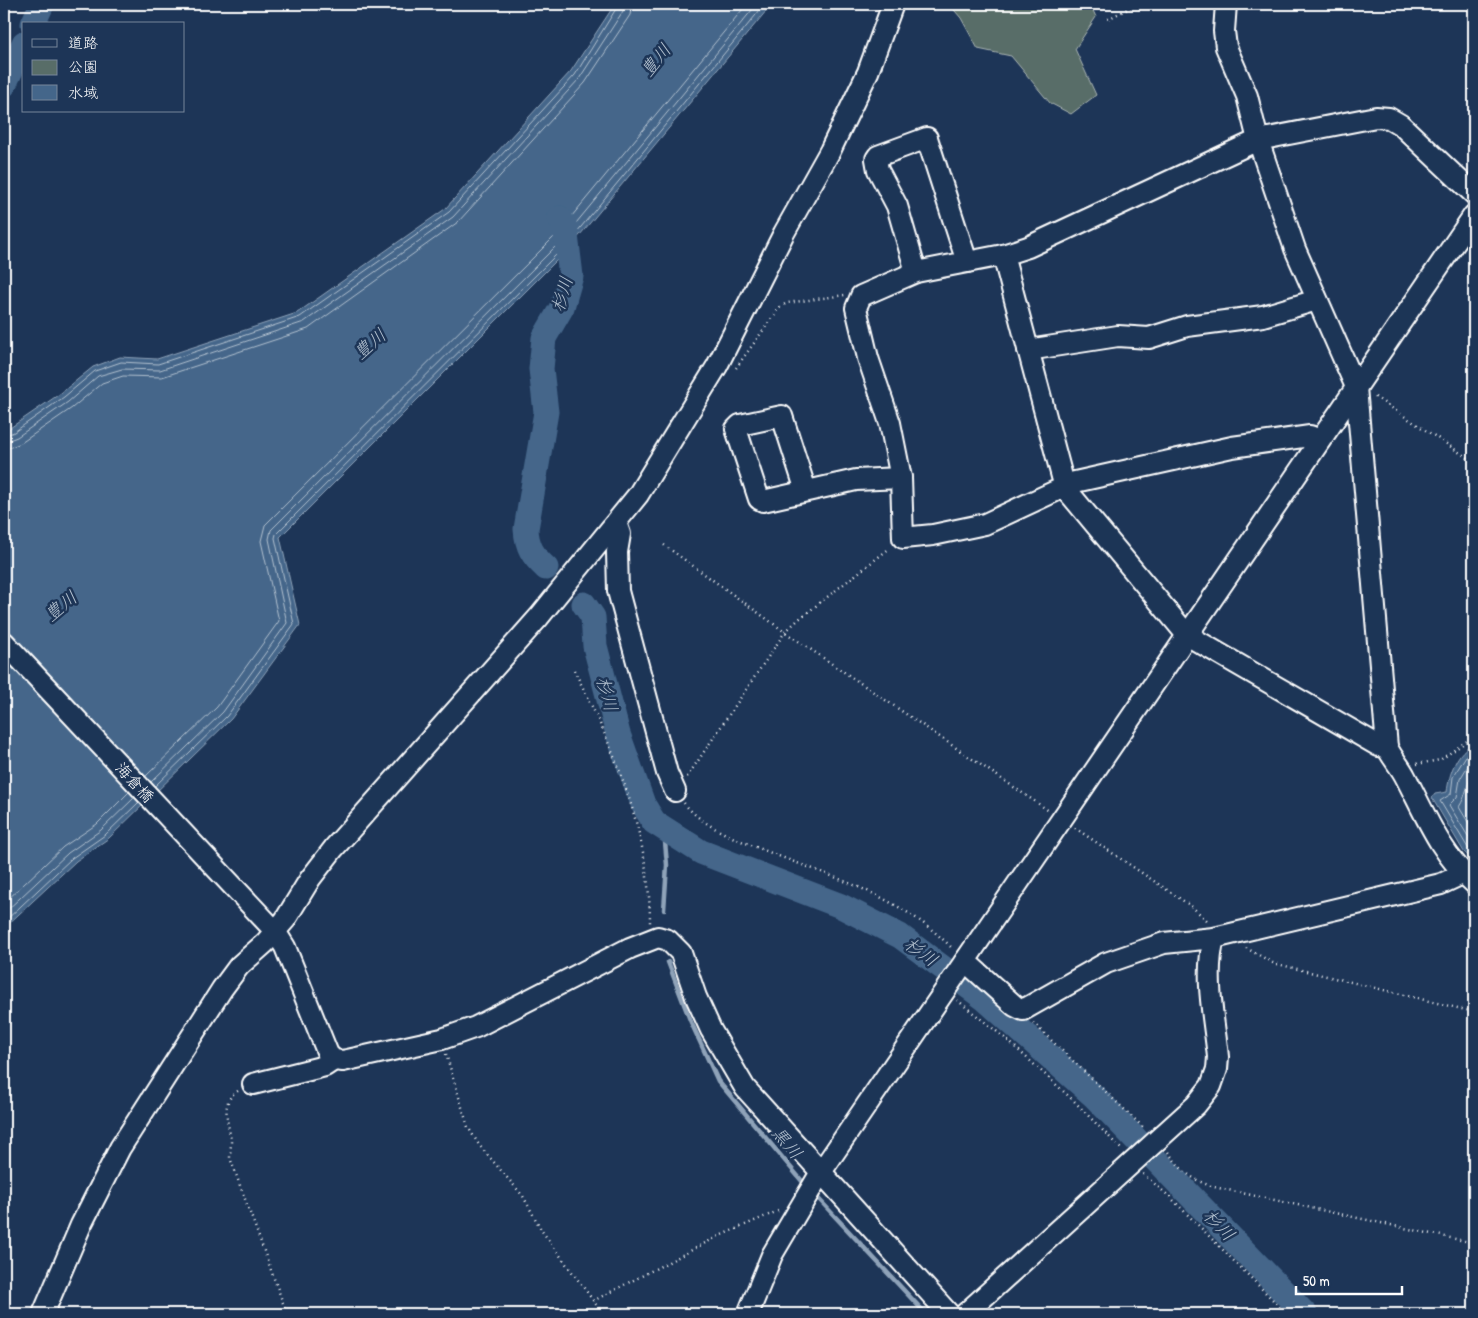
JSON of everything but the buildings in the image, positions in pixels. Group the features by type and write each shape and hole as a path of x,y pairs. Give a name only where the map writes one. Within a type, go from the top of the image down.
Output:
{"street":[{"path":"43,1314 81,1225 120,1148 222,989 334,848 539,617 638,495 661,460 717,366 784,233 830,151 868,72 893,4"},
{"path":"1226,4 1224,31 1226,47 1247,96 1258,140 1295,249 1356,387 1386,747 1401,768 1446,852 1468,877"},
{"path":"1320,440 1310,436 1232,447 1075,482 985,524 933,535 903,538 901,478 890,423 868,358 856,308 857,301 862,296 916,272 1003,254 1036,243 1258,140 1376,117 1389,118 1401,125 1474,194"},
{"path":"916,272 897,206 878,170 876,160 878,156 928,138 967,262"},
{"path":"748,1314 772,1255 818,1176 1474,215"},
{"path":"1003,254 1065,488 1187,635 1379,746 1386,747"},
{"path":"1028,350 1118,336 1148,338 1186,326 1263,316 1317,300"},
{"path":"806,491 856,480 901,478"},
{"path":"616,523 620,534 617,552 618,591 668,773 675,791"},
{"name":"海倉橋","path":"4,642 271,926 285,947 328,1054 334,1060"},
{"path":"963,964 1015,1006 1024,1010 1106,963 1164,943 1223,935 1441,884 1456,877 1468,877"},
{"path":"965,1314 1157,1143 1196,1105 1211,1086 1217,1069 1218,1058 1209,983 1211,952 1223,935"},
{"path":"253,1084 325,1066 334,1060 343,1061 442,1038 476,1027 558,983 649,939 658,937 668,940 681,953 696,997 730,1065 757,1103 818,1176 835,1190 949,1314"}],"path":[{"path":"1108,19 1137,4"},
{"path":"731,374 780,307 788,303 842,295 848,295 857,301"},
{"path":"1356,387 1363,389 1474,462"},
{"path":"903,538 785,632 675,791 690,811 746,843 874,893 905,909 940,936 963,964"},
{"path":"664,545 785,632 1191,906 1223,935 1273,963 1474,1012"},
{"path":"574,670 602,725 633,805 646,866 649,939"},
{"path":"1401,768 1440,760 1456,746 1474,736"},
{"path":"944,993 953,996 1005,1038 1074,1100 1134,1163 1287,1314"},
{"path":"1024,1010 1028,1018 1194,1181 1214,1187 1474,1243"},
{"path":"442,1038 468,1127 479,1145 524,1196 542,1231 603,1314"},
{"path":"253,1084 234,1094 227,1105 226,1117 231,1142 230,1158 287,1314"},
{"path":"593,1301 777,1210 793,1218"}],"green space":[{"path":"949,4 1090,4 1096,17 1075,49 1096,95 1071,114 1050,103 1011,56 978,49 961,18"}],"water":[{"name":"豊川","path":"615,4 772,4 570,247 280,537 300,625 231,719 109,838 76,861 4,928 4,432 61,393 93,367 120,357 157,359 297,313 445,209 571,71"},
{"path":"1474,744 1474,861 1464,852 1432,798 1435,794 1447,792 1455,764 1463,752"}],"waterway":[{"path":"34,22 42,4"},
{"path":"4,85 22,47"},
{"name":"杉川","path":"546,568 532,551 526,529 546,412 541,369 544,338 562,307 571,276 565,227 560,218"},
{"name":"杉川","path":"584,604 593,617 595,646 618,734 643,804 654,822 701,852 841,906 900,936 985,999 1095,1097 1305,1314"},
{"name":"黒川","path":"664,830 667,865 664,910"},
{"name":"黒川","path":"668,962 690,1020 718,1081 807,1187"},
{"name":"黒川","path":"814,1194 926,1314"}]}
